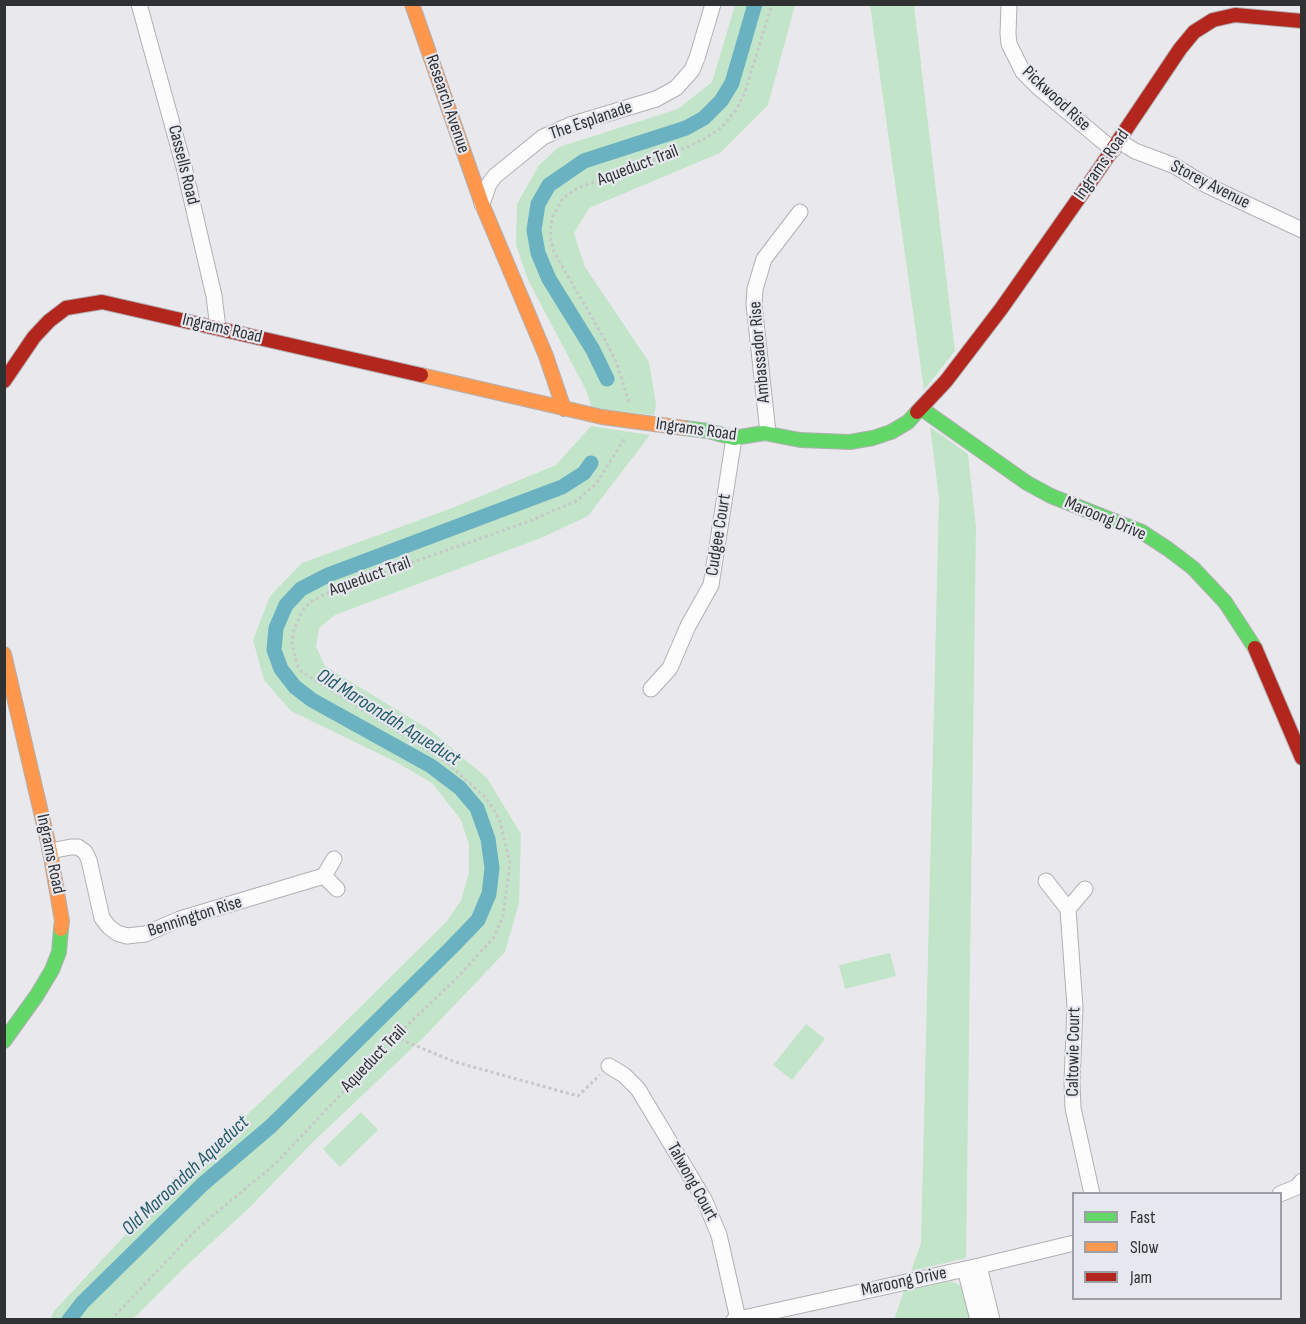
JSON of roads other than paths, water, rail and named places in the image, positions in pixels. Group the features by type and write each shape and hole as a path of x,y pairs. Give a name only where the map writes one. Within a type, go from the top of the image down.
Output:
{"street":[{"name":"Cassells Road","path":"140,4 184,167 214,296 218,328"},
{"name":"Research Avenue","path":"412,4 482,204"},
{"name":"The Esplanade","path":"482,204 489,184 495,176 543,137 570,125 656,99 676,88 692,70 713,4"},
{"name":"Pickwood Rise","path":"1009,4 1010,44 1023,72 1038,87 1116,145"},
{"name":"Ingrams Road","path":"4,381 40,329 66,308 93,302 116,304 564,409 635,422 708,431 734,438 768,434 811,442 861,441 882,436 900,427 922,409 946,381 1001,309 1194,32 1213,20 1234,15 1259,15 1302,21"},
{"name":"Storey Avenue","path":"1116,145 1175,166 1202,183 1302,230"},
{"path":"482,204 546,356 564,409"},
{"name":"Ambassador Rise","path":"768,434 754,304 755,289 764,260 800,212"},
{"name":"Maroong Drive","path":"922,409 1027,483 1058,499 1142,532 1193,568 1225,602 1251,639 1302,758"},
{"name":"Cudgee Court","path":"651,689 670,668 688,626 711,585 734,438"},
{"name":"Ingrams Road","path":"4,654 62,911 59,952 48,977 4,1041"},
{"name":"Bennington Rise","path":"50,851 78,847 85,852 89,860 102,918 117,933 127,936 145,934 180,919 324,876"},
{"path":"334,859 324,876 337,889"},
{"path":"1046,881 1068,909 1085,889"},
{"name":"Caltowie Court","path":"1068,909 1075,1007 1073,1108 1092,1192"},
{"name":"Talwong Court","path":"609,1066 624,1075 638,1089 704,1200 719,1235 736,1319"},
{"path":"1282,1193 1297,1187 1302,1181"},
{"name":"Maroong Drive","path":"736,1319 972,1268 1072,1243"},
{"path":"972,1268 978,1320"},
{"path":"972,1268 992,1320"}],"waterway":[{"name":"Old Maroondah Aqueduct","path":"607,379 593,350 549,279 538,253 534,230 538,204 549,185 584,161 686,128 704,118 721,101 732,83 755,4"},
{"name":"Old Maroondah Aqueduct","path":"69,1320 82,1303 203,1184 271,1126 451,948 478,920 489,894 492,868 488,839 477,808 460,788 431,766 312,700 295,687 281,669 274,650 276,628 286,605 301,589 328,575 562,487 584,473 591,463"}]}
